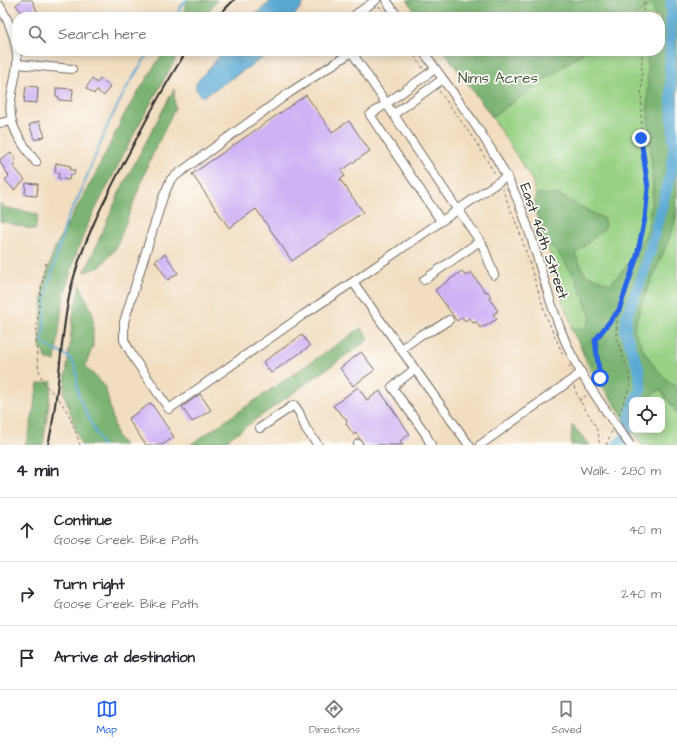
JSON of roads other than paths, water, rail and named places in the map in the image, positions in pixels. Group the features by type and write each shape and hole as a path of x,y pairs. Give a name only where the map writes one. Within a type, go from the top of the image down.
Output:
{"street":[{"path":"359,12 376,0"},
{"path":"386,0 394,12"},
{"path":"0,6 12,29"},
{"path":"16,56 17,64 11,94 12,120 22,144 36,162"},
{"path":"344,56 289,93 171,179 163,197 124,322 124,340 133,357 169,408 506,176"},
{"path":"355,56 480,241 494,275"},
{"name":"East 46th Street","path":"426,56 485,139 506,176 524,215 560,329 581,373 630,445"},
{"path":"17,64 72,70"},
{"path":"435,69 370,115 441,220"},
{"path":"394,114 443,79"},
{"path":"0,123 12,120"},
{"path":"424,280 480,241"},
{"path":"354,282 469,445"},
{"path":"401,349 422,334 435,329 449,320"},
{"path":"415,369 392,387 426,433 431,445"},
{"path":"480,445 581,373"},
{"path":"260,428 294,405 299,412 306,429 318,445"}],"water":[{"path":"272,0 306,0 297,12 259,12"},
{"path":"220,56 265,56 203,97 196,90 196,83"}],"waterway":[{"path":"178,12 186,0"},
{"path":"637,397 641,389 639,369 625,331 627,315 644,272 648,254 651,251 651,246 671,172 674,148 670,69 671,0"},
{"path":"102,445 79,397 75,365 70,358 50,348 43,342 46,295 67,219 79,196 109,122 130,82 147,56"},
{"path":"617,445 626,437 629,422"}],"railway":[{"path":"222,12 234,0"},
{"path":"48,445 55,407 66,311 81,255 104,202 121,168 150,113 184,56"}],"park label":[{"name":"Nims Acres","path":"498,78"}]}
